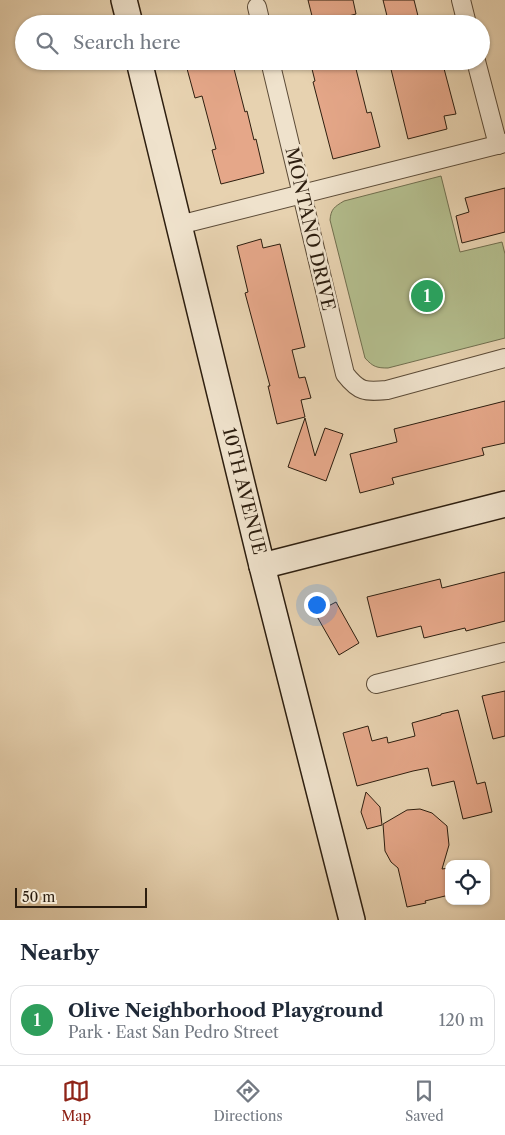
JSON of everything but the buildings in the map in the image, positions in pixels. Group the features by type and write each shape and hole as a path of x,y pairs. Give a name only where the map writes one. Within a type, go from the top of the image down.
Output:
{"main road":[{"path":"124,0 128,15"},
{"name":"10TH AVENUE","path":"141,70 262,566 352,920"},
{"path":"262,566 505,504"}],"street":[{"path":"460,0 464,15"},
{"path":"257,6 259,15"},
{"name":"MONTANO DRIVE","path":"272,70 345,374 352,383 362,390 387,390 505,358"},
{"path":"179,225 502,144 479,70"},
{"path":"376,684 505,652"}],"green space":[{"path":"441,176 460,252 502,242 505,254 505,338 388,368 381,368 370,363 365,358 330,220 331,213 335,207 344,201"}],"place":[{"name":"Olive Neighborhood Playground","path":"427,296"}]}
